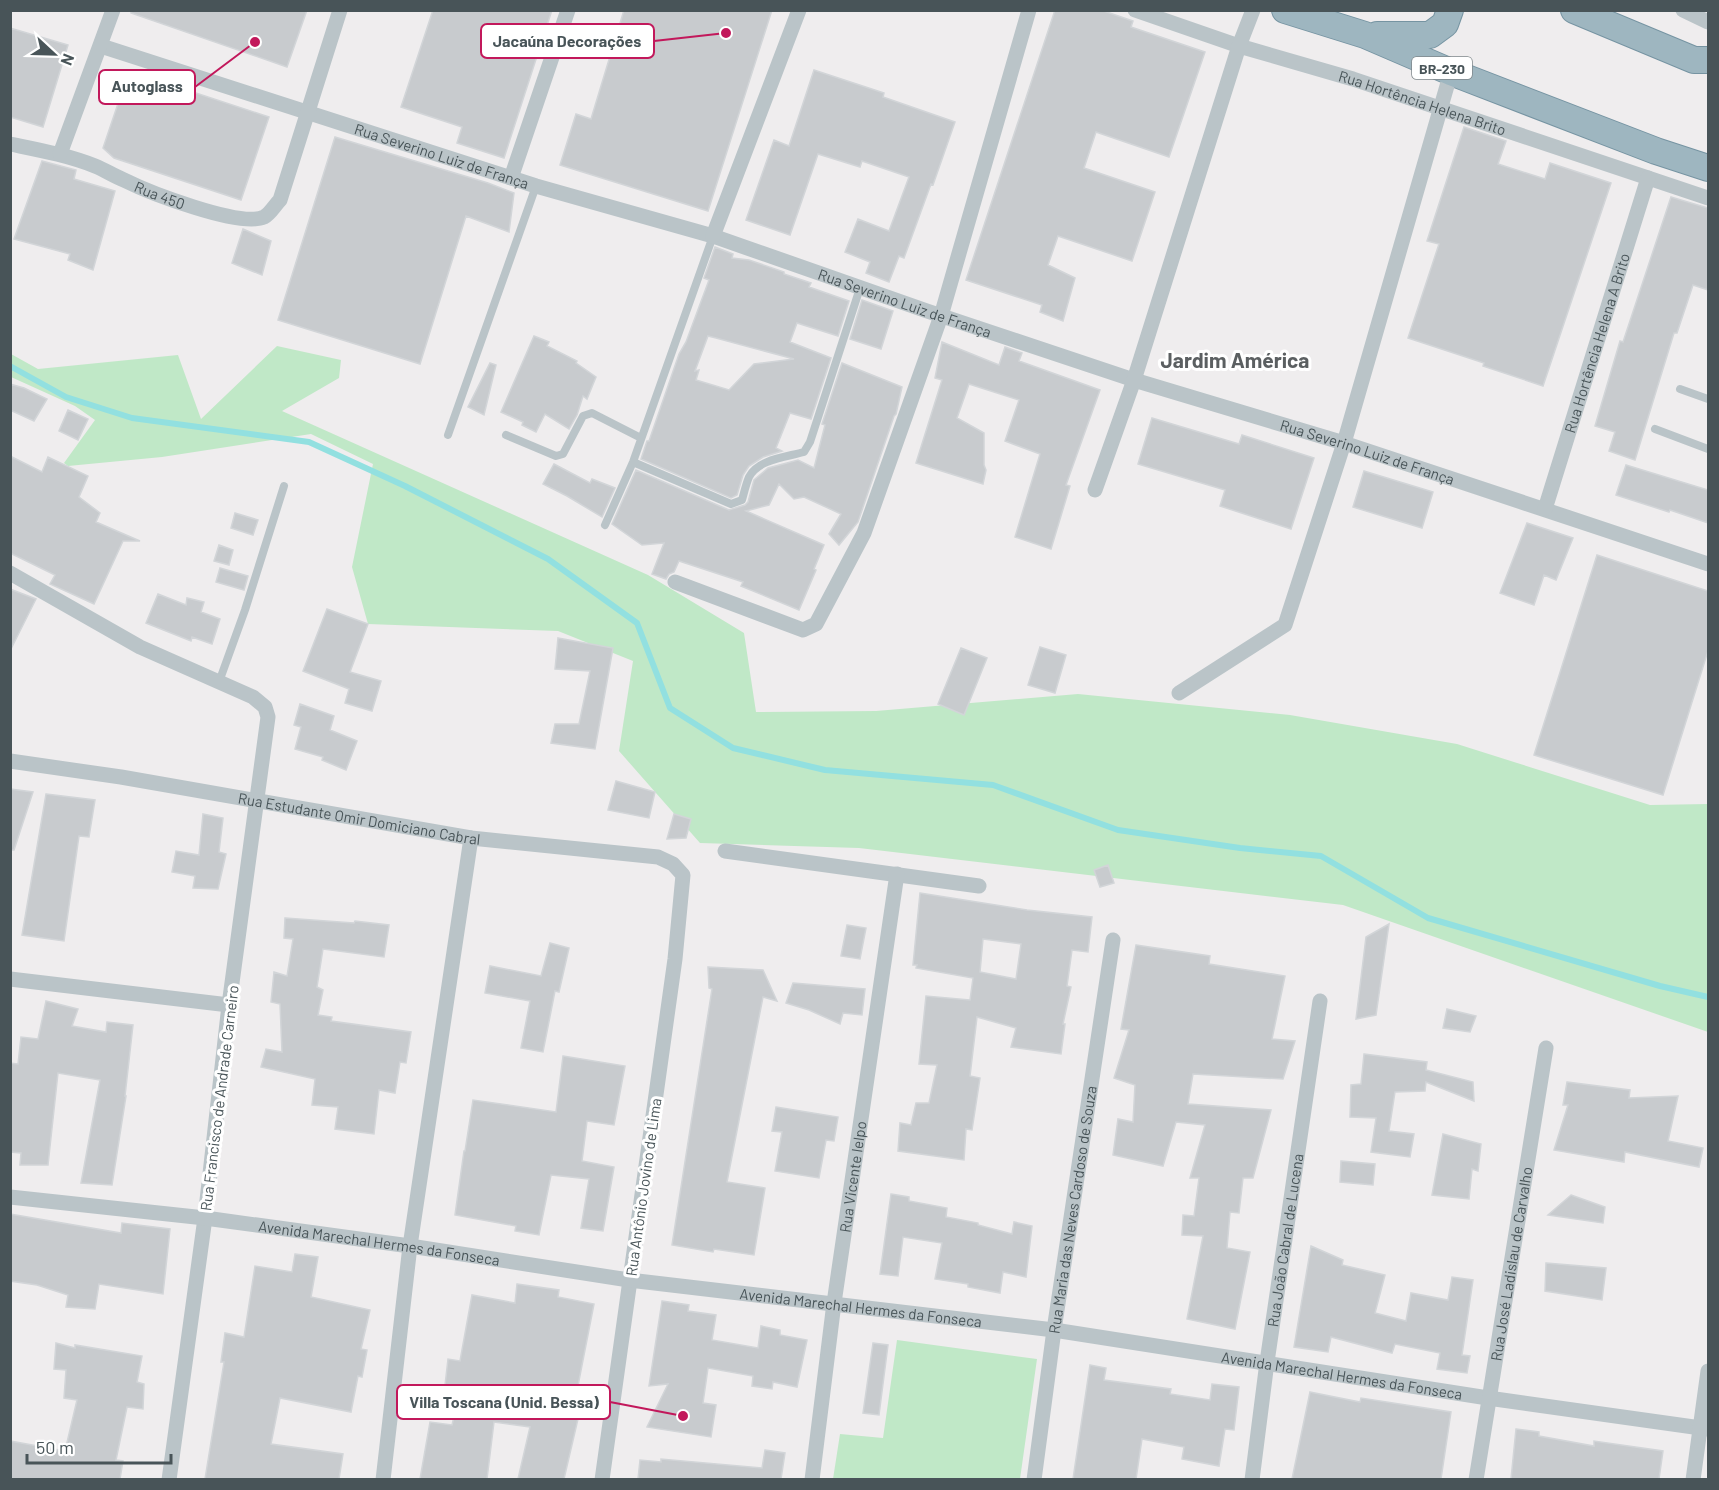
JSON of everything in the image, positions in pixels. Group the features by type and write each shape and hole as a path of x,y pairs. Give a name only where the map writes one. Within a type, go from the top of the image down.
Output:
{"highway":[{"name":"BR-230","path":"1285,10 1365,34 1451,72 1656,151 1708,168"},
{"path":"1365,34 1430,35 1445,24 1450,10"},
{"path":"1574,10 1701,60"}],"street":[{"path":"60,154 113,10"},
{"path":"307,114 340,10"},
{"path":"510,178 568,10"},
{"path":"713,236 799,10"},
{"path":"675,582 803,630 816,624 864,533 941,316 1029,10"},
{"name":"Rua Hortência Helena Brito","path":"1135,10 1239,46 1353,79 1708,198"},
{"path":"1095,490 1134,380 1239,46 1253,10"},
{"path":"1683,10 1708,22"},
{"name":"Rua Severino Luiz de França","path":"101,46 510,178 713,236 941,316 1134,380 1344,443 1708,564"},
{"path":"1179,693 1285,625 1344,443 1451,72"},
{"name":"Rua 450","path":"10,144 60,154 96,166 125,181 174,200 246,219 264,217 280,200 307,114"},
{"name":"Rua Hortência Helena A Brito","path":"1545,509 1648,178"},
{"path":"10,573 140,647 219,682"},
{"name":"Rua Francisco de Andrade Carneiro","path":"169,1479 205,1218 229,1005 268,717 265,707 253,697 219,682"},
{"name":"Rua Estudante Omir Domiciano Cabral","path":"10,761 121,777 471,838 658,857 673,864 683,875 682,895"},
{"path":"382,1479 410,1246 471,838"},
{"path":"724,851 979,886"},
{"name":"Rua Vicente Ielpo","path":"812,1479 834,1303 897,874"},
{"name":"Rua Antônio Jovino de Lima","path":"602,1479 682,895"},
{"name":"Rua Maria das Neves Cardoso de Souza","path":"1034,1479 1054,1330 1113,940"},
{"path":"10,978 229,1005"},
{"name":"Rua João Cabral de Lucena","path":"1252,1479 1320,1001"},
{"name":"Rua José Ladislau de Carvalho","path":"1476,1479 1545,1048"},
{"name":"Avenida Marechal Hermes da Fonseca","path":"10,1197 205,1218 410,1246 629,1280 1054,1330 1488,1398 1705,1428"},
{"path":"1694,1479 1705,1428 1708,1371"}],"lane":[{"path":"448,435 536,186"},
{"path":"605,525 642,438 713,236"},
{"path":"633,462 730,504 742,500 749,477 756,468 764,463 804,452 810,442 860,288"},
{"path":"1680,390 1708,399"},
{"path":"506,435 560,456 583,416 592,413 642,438"},
{"path":"1655,429 1708,449"},
{"path":"219,682 245,610 284,486"}],"green space":[{"path":"277,346 341,360 339,378 282,411 648,575 744,633 756,712 876,711 1078,694 1290,715 1457,744 1650,805 1708,804 1708,1032 1343,905 859,848 700,843 619,751 633,661 558,631 368,624 352,567 373,464 311,434 162,457 68,466 64,463 95,420 75,406 11,377 11,354 38,369 178,355 201,419"},
{"path":"897,1340 1037,1359 1020,1479 833,1479 840,1434 883,1438"}],"building":[{"path":"131,10 307,10 287,67 131,13"},
{"path":"433,10 552,10 504,158 457,143 462,127 401,107"},
{"path":"624,10 772,10 708,211 560,165 576,114 591,119"},
{"path":"1055,10 1101,10 1133,21 1131,27 1205,52 1169,157 1096,132 1084,168 1155,192 1132,261 1058,236 1048,265 1075,278 1063,321 1040,312 1042,305 966,280"},
{"path":"10,28 68,45 43,127 10,117"},
{"path":"814,70 884,93 883,97 955,122 904,258 899,256 889,282 866,273 870,262 845,252 858,219 889,231 909,177 862,161 860,167 818,154 790,235 746,220 774,140 789,146"},
{"path":"129,71 269,117 241,200 114,158 103,148"},
{"path":"1464,127 1506,141 1498,164 1545,179 1550,163 1611,183 1543,386 1483,366 1484,363 1408,338 1439,244 1427,241"},
{"path":"335,137 514,193 509,232 466,216 420,364 278,320"},
{"path":"42,161 76,170 74,179 115,191 93,270 68,260 70,254 14,239"},
{"path":"1671,197 1708,208 1708,290 1693,285 1677,333 1674,333 1635,460 1609,451 1615,432 1595,426 1620,341 1623,342"},
{"path":"243,229 271,241 262,275 232,263"},
{"path":"715,247 733,254 732,258 749,260 784,272 784,274 811,283 809,287 849,301 838,336 797,323 790,342 831,358 811,419 790,413 776,448 782,451 763,457 749,466 743,475 737,495 731,498 641,459 709,280 704,278","holes":["708,336 794,359 754,364 729,390 696,380 699,370 695,371"]},
{"path":"862,300 893,311 881,349 850,339"},
{"path":"534,336 549,342 547,346 577,361 576,363 596,377 587,399 583,396 577,415 569,429 545,414 536,432 522,425 523,422 501,412"},
{"path":"942,342 999,365 1005,347 1022,353 1019,361 1100,390 1066,485 1070,486 1051,549 1015,537 1040,454 1005,441 1019,400 969,384 957,418 984,433 986,470 983,484 916,463 942,380 935,378"},
{"path":"490,363 496,365 484,415 468,407"},
{"path":"842,363 902,387 896,414 858,522 839,545 829,534 841,514 804,497 794,499 779,484 769,505 746,511 824,545 799,610 741,586 743,582 679,561 674,572 666,579 652,574 664,543 642,545 612,524 636,470 729,510 745,505 748,502 754,480 768,468 798,460 814,468 825,425 822,424"},
{"path":"10,384 47,399 34,421 10,410"},
{"path":"68,410 88,419 78,440 59,431"},
{"path":"1152,418 1239,444 1242,435 1314,458 1291,529 1220,506 1225,490 1138,464"},
{"path":"10,456 42,472 48,457 88,476 79,497 100,513 96,522 140,541 123,541 94,604 50,584 55,575 10,553"},
{"path":"554,464 590,483 592,479 615,488 602,517 543,484"},
{"path":"1626,465 1708,490 1708,523 1616,495"},
{"path":"1364,471 1433,492 1422,528 1353,507"},
{"path":"235,513 258,520 253,535 231,528"},
{"path":"1527,523 1573,538 1556,580 1544,575 1534,605 1500,593"},
{"path":"219,545 233,550 229,565 214,561"},
{"path":"1597,555 1708,591 1708,651 1663,795 1534,755"},
{"path":"220,568 248,576 244,590 216,582"},
{"path":"10,589 36,599 10,651"},
{"path":"158,594 186,605 187,598 204,602 201,612 220,619 212,644 192,637 191,641 146,623"},
{"path":"327,609 368,624 350,672 381,681 372,711 345,703 349,689 303,671"},
{"path":"558,638 613,648 595,749 551,743 555,724 579,724 590,671 555,669"},
{"path":"1040,647 1066,655 1055,693 1028,685"},
{"path":"961,648 987,658 964,715 938,704"},
{"path":"300,704 334,716 330,730 357,741 346,770 322,760 323,757 295,749 301,727 294,725"},
{"path":"616,781 655,792 649,818 608,810"},
{"path":"10,789 33,792 14,850 10,850"},
{"path":"46,794 95,800 89,837 79,836 64,941 22,935"},
{"path":"203,814 223,818 219,852 226,854 218,889 193,888 195,876 172,872 176,851 199,855"},
{"path":"674,814 691,819 686,838 667,839"},
{"path":"1108,865 1114,883 1100,887 1094,870"},
{"path":"920,893 1027,910 1092,917 1088,952 1072,950 1067,986 1071,987 1063,1024 1065,1024 1061,1054 1011,1047 1016,1028 977,1017 970,1076 980,1078 972,1130 966,1129 964,1160 898,1151 900,1123 911,1125 916,1103 929,1103 937,1065 919,1064 926,996 970,1000 973,978 916,968 917,965 913,965","holes":["983,939 1021,944 1016,979 980,972"]},
{"path":"285,918 389,925 384,957 323,949 317,987 323,990 318,1015 332,1017 331,1021 411,1032 406,1063 400,1062 395,1093 379,1090 374,1134 335,1129 338,1107 312,1105 315,1079 261,1067 266,1049 282,1052 280,1004 271,1002 274,972 287,976 293,939 284,938"},
{"path":"1389,924 1376,1015 1356,1019 1366,937"},
{"path":"847,925 866,928 860,959 841,956"},
{"path":"550,943 569,948 559,992 555,991 543,1052 521,1048 530,1001 485,993 490,966 541,976"},
{"path":"1136,945 1210,956 1209,964 1285,976 1272,1039 1295,1041 1283,1079 1193,1074 1188,1104 1271,1110 1253,1178 1243,1178 1239,1213 1230,1212 1227,1248 1250,1252 1235,1329 1187,1319 1203,1236 1182,1235 1183,1215 1194,1216 1199,1178 1190,1178 1205,1125 1176,1122 1163,1166 1113,1155 1118,1119 1133,1122 1135,1085 1114,1078 1129,1030 1121,1029"},
{"path":"708,967 763,970 777,1001 763,997 727,1182 765,1188 754,1255 714,1249 713,1252 672,1245 712,989 709,988"},
{"path":"793,983 865,989 862,1015 843,1013 840,1024 809,1010 786,1003"},
{"path":"46,1001 78,1009 72,1026 106,1032 107,1022 133,1025 126,1096 112,1185 81,1183 100,1080 58,1073 48,1165 20,1165 21,1153 10,1152 10,1063 18,1064 21,1037 38,1039"},
{"path":"1447,1009 1476,1016 1470,1032 1443,1028"},
{"path":"1364,1054 1427,1062 1426,1070 1473,1082 1474,1101 1426,1082 1425,1091 1395,1092 1389,1131 1414,1134 1410,1157 1371,1152 1376,1118 1350,1117 1351,1085 1361,1084"},
{"path":"563,1056 625,1066 614,1125 587,1121 582,1161 614,1167 603,1231 581,1228 589,1179 551,1175 539,1235 515,1231 516,1226 455,1215 473,1100 556,1112"},
{"path":"1567,1082 1630,1090 1629,1098 1678,1096 1668,1141 1703,1148 1699,1167 1625,1152 1624,1162 1554,1150 1568,1105 1563,1105"},
{"path":"776,1107 838,1117 834,1141 826,1140 819,1178 775,1171 782,1132 772,1131"},
{"path":"1443,1134 1481,1144 1478,1171 1472,1169 1469,1199 1432,1195"},
{"path":"1341,1161 1375,1164 1373,1185 1340,1182"},
{"path":"891,1194 909,1197 909,1201 947,1208 946,1217 978,1223 978,1225 1012,1234 1014,1222 1032,1226 1026,1277 1003,1272 1000,1293 968,1287 968,1284 935,1279 942,1243 903,1237 898,1276 880,1274"},
{"path":"1571,1195 1605,1207 1603,1223 1548,1215"},
{"path":"10,1214 121,1233 122,1223 170,1229 163,1294 99,1284 95,1309 66,1307 68,1295 37,1285 10,1281"},
{"path":"1311,1246 1343,1260 1342,1265 1385,1275 1375,1313 1406,1321 1411,1293 1448,1300 1452,1277 1473,1280 1462,1355 1470,1356 1467,1373 1437,1369 1440,1353 1395,1344 1392,1353 1331,1337 1328,1352 1294,1347"},
{"path":"295,1254 318,1257 311,1297 370,1310 361,1349 367,1350 362,1377 358,1376 351,1412 280,1398 271,1444 343,1454 339,1479 205,1479 224,1362 221,1362 225,1333 244,1337 255,1266 292,1272"},
{"path":"1546,1263 1606,1268 1602,1300 1545,1291"},
{"path":"517,1284 559,1290 558,1297 594,1304 575,1401 582,1402 564,1479 518,1479 530,1427 494,1422 487,1479 420,1479 430,1422 452,1425 459,1396 444,1394 448,1359 460,1361 472,1295 515,1303"},
{"path":"662,1301 689,1305 688,1311 716,1315 712,1340 758,1348 761,1326 780,1330 780,1335 807,1340 797,1387 773,1382 772,1389 752,1386 753,1376 708,1368 703,1403 716,1405 711,1437 647,1427 668,1384 649,1386"},
{"path":"56,1343 75,1348 75,1345 142,1356 137,1382 144,1384 143,1409 127,1407 116,1460 123,1461 120,1479 10,1479 10,1441 65,1451 77,1400 64,1398 66,1370 54,1369"},
{"path":"873,1343 888,1345 879,1415 863,1413"},
{"path":"1090,1365 1106,1368 1104,1380 1171,1389 1170,1394 1210,1400 1212,1384 1239,1387 1234,1430 1225,1429 1219,1466 1182,1459 1184,1447 1142,1439 1136,1479 1073,1479"},
{"path":"1310,1392 1360,1402 1361,1398 1451,1412 1441,1479 1292,1479"},
{"path":"1516,1429 1539,1432 1539,1436 1594,1446 1594,1441 1663,1451 1659,1479 1511,1479"},
{"path":"765,1450 785,1453 781,1479 638,1479 640,1460 661,1462 661,1459 762,1468"}],"waterway":[{"path":"10,366 66,397 132,418 309,442 405,486 548,559 637,623 670,708 733,748 825,770 993,785 1118,830 1240,848 1321,856 1428,918 1660,986 1708,997"}],"place":[{"name":"Jacaúna Decorações","path":"726,33"},
{"name":"Autoglass","path":"255,42"},
{"name":"Villa Toscana (Unid. Bessa)","path":"683,1416"}],"district":[{"name":"Jardim América","path":"1235,359"}]}
